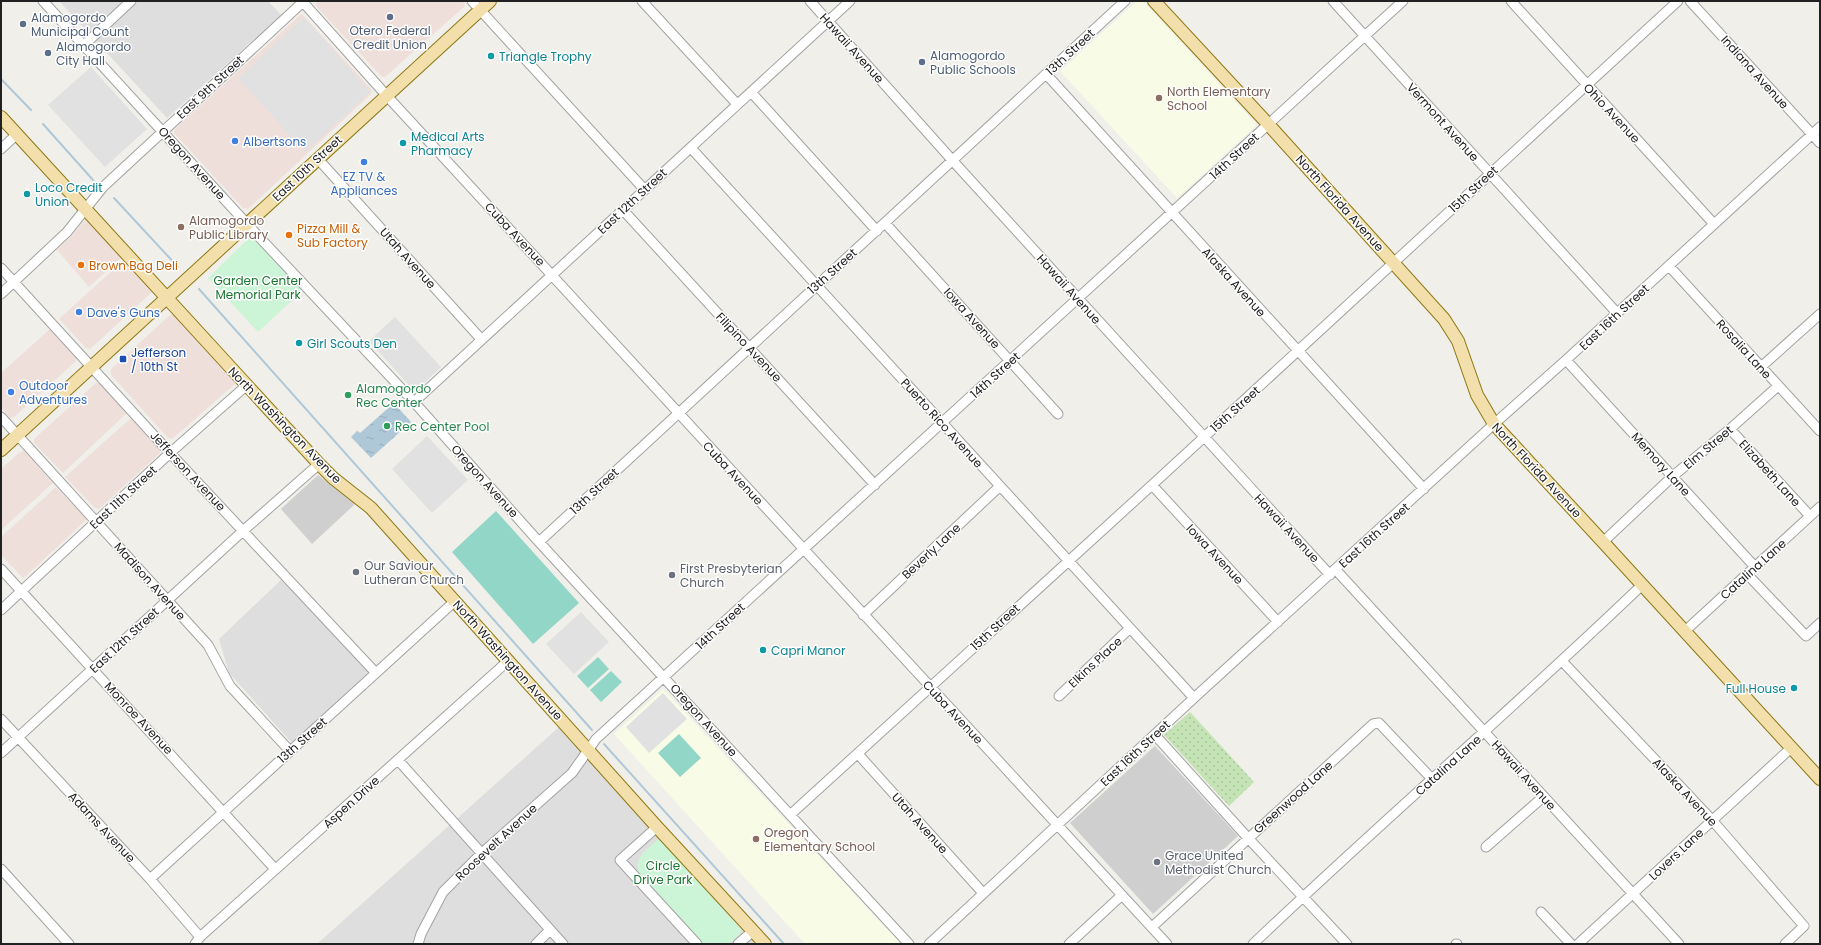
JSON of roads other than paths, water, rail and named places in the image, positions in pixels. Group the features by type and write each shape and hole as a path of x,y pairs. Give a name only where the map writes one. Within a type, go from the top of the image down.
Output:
{"main road":[{"name":"East 10th Street","path":"1,450 490,1"},
{"name":"North Florida Avenue","path":"1154,1 1394,262 1444,319 1458,341 1477,395 1494,424 1820,779"},
{"name":"North Washington Avenue","path":"1,117 319,464 333,478 371,508 509,660 657,827 765,944"}],"street":[{"name":"Oregon Avenue","path":"43,1 247,224 414,402 539,542 665,677 909,944"},
{"path":"84,45 131,1"},
{"name":"Cuba Avenue","path":"303,1 387,96 1167,944"},
{"name":"East 9th Street","path":"1,294 67,232 103,187 303,1"},
{"path":"472,1 644,189"},
{"path":"642,1 737,104"},
{"name":"Hawaii Avenue","path":"810,1 953,162 1203,437 1485,732 1679,944"},
{"name":"East 12th Street","path":"414,402 850,1"},
{"name":"13th Street","path":"539,542 816,285 953,162 1125,1"},
{"name":"Vermont Avenue","path":"1333,1 1617,313"},
{"name":"14th Street","path":"588,750 596,739 1403,1"},
{"name":"Ohio Avenue","path":"1510,1 1714,224"},
{"name":"15th Street","path":"790,815 1068,560 1152,486 1203,437 1678,1"},
{"name":"Indiana Avenue","path":"1690,1 1820,143"},
{"name":"Alaska Avenue","path":"1046,74 1171,214 1424,489"},
{"path":"751,92 877,231"},
{"name":"East 16th Street","path":"929,944 983,892 1194,698 1820,127"},
{"path":"1,149 17,134"},
{"name":"Puerto Rico Avenue","path":"691,148 999,487 1194,698"},
{"name":"Utah Avenue","path":"318,159 481,339"},
{"name":"Filipino Avenue","path":"623,210 875,485"},
{"name":"Iowa Avenue","path":"886,223 1011,360 1058,414"},
{"name":"Rosalia Lane","path":"1669,266 1820,431"},
{"name":"Jefferson Avenue","path":"1,268 170,453 244,530 376,673"},
{"path":"1761,367 1820,314"},
{"name":"Memory Lane","path":"1566,360 1673,476 1754,567"},
{"name":"East 11th Street","path":"1,610 170,453 247,386"},
{"name":"Elm Street","path":"1603,542 1673,476 1730,429 1778,386"},
{"name":"Madison Avenue","path":"1,417 208,645 230,686 290,751"},
{"name":"Elizabeth Lane","path":"1730,429 1810,516"},
{"name":"East 12th Street","path":"1,753 244,530 319,464"},
{"name":"Iowa Avenue","path":"1152,486 1278,622"},
{"name":"Beverly Lane","path":"863,614 999,487"},
{"name":"Catalina Lane","path":"1685,631 1820,507"},
{"name":"Monroe Avenue","path":"1,569 275,869"},
{"path":"1747,574 1806,636 1820,623"},
{"name":"Catalina Lane","path":"1253,944 1303,896 1562,661 1642,585"},
{"name":"13th Street","path":"150,879 455,601"},
{"name":"Elkins Place","path":"1059,696 1130,628"},
{"name":"Aspen Drive","path":"198,940 275,869 509,660"},
{"name":"Alaska Avenue","path":"1562,661 1712,820 1804,926 1785,944"},
{"name":"Adams Avenue","path":"1,719 150,879 198,940"},
{"name":"Greenwood Lane","path":"1152,927 1373,724 1379,723 1432,779"},
{"path":"1155,735 1347,944"},
{"name":"Lovers Lane","path":"1578,944 1791,748"},
{"name":"Roosevelt Avenue","path":"418,944 421,934 443,892 482,853 572,773 588,750"},
{"name":"Utah Avenue","path":"858,754 983,892"},
{"path":"398,760 563,944"},
{"path":"1486,847 1543,797"},
{"path":"657,827 620,860 697,944"},
{"path":"1,869 69,944"},
{"path":"1069,944 1122,895"},
{"path":"1541,912 1571,944"},
{"path":"536,944 550,930"},
{"path":"738,944 753,931"}],"water":[{"name":"Rec Center Pool","path":"394,403 411,422 371,458 351,437 357,431 360,433"}],"waterway":[{"path":"1,79 31,110"},
{"path":"43,124 93,180"},
{"path":"114,198 178,267"},
{"path":"199,289 592,730"},
{"path":"604,744 784,944"}],"place":[{"name":"Otero Federal Credit Union","path":"390,17"},
{"name":"Alamogordo Municipal Count","path":"23,24"},
{"name":"Alamogordo City Hall","path":"48,53"},
{"name":"Triangle Trophy","path":"491,56"},
{"name":"Alamogordo Public Schools","path":"922,62"},
{"name":"North Elementary School","path":"1159,98"},
{"name":"Albertsons","path":"235,141"},
{"name":"Medical Arts Pharmacy","path":"403,143"},
{"name":"EZ TV & Appliances","path":"364,162"},
{"name":"Loco Credit Union","path":"27,194"},
{"name":"Alamogordo Public Library","path":"181,227"},
{"name":"Pizza Mill & Sub Factory","path":"289,235"},
{"name":"Brown Bag Deli","path":"81,265"},
{"name":"Dave's Guns","path":"79,312"},
{"name":"Girl Scouts Den","path":"299,343"},
{"name":"Jefferson / 10th St","path":"123,359"},
{"name":"Outdoor Adventures","path":"11,392"},
{"name":"Alamogordo Rec Center","path":"348,395"},
{"name":"Rec Center Pool","path":"387,426"},
{"name":"Our Saviour Lutheran Church","path":"356,572"},
{"name":"First Presbyterian Church","path":"672,575"},
{"name":"Capri Manor","path":"763,650"},
{"name":"Full House","path":"1794,688"},
{"name":"Oregon Elementary School","path":"756,839"},
{"name":"Grace United Methodist Church","path":"1157,862"}],"park label":[{"name":"Garden Center Memorial Park","path":"258,287"},
{"name":"Circle Drive Park","path":"663,872"}]}
